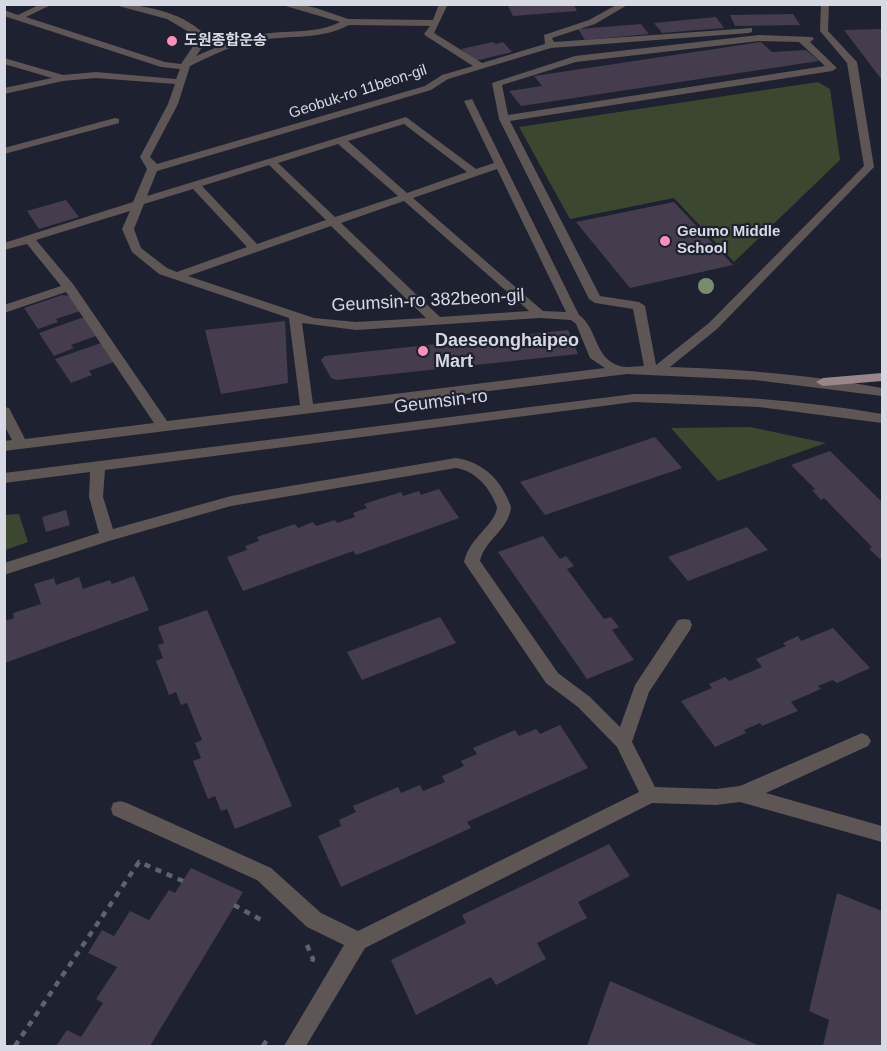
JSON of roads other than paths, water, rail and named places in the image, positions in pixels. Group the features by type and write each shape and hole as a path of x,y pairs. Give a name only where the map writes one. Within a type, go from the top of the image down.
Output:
{"main road":[{"path":"823,382 882,377"}],"street":[{"path":"4,24 50,4"},
{"path":"283,4 316,11 347,22 436,23"},
{"path":"444,4 429,34 480,66"},
{"name":"Geobuk-ro 11beon-gil","path":"152,169 428,88 445,77 550,45 547,37 592,22 625,4"},
{"path":"504,119 832,68 832,65 806,39 759,38 575,59 497,83 504,119 595,299 639,306 655,370 713,326 869,167 852,62 824,31 825,4"},
{"path":"116,5 182,21 199,34 199,45 186,66 173,104 145,157 152,165 152,169"},
{"path":"4,13 164,65 186,66 218,49 259,37 330,31 347,22"},
{"path":"550,45 760,29 824,31"},
{"path":"7,64 34,68 63,78"},
{"path":"4,91 63,78 96,75 180,82"},
{"path":"469,101 574,317 581,322 595,355 616,370"},
{"path":"4,247 137,203 406,120 475,173"},
{"path":"4,151 115,121"},
{"path":"340,140 540,314"},
{"path":"270,161 436,321"},
{"path":"176,276 500,164"},
{"name":"Geumsin-ro 382beon-gil","path":"152,169 128,229 136,250 152,264 176,276 294,317 333,325 540,314 574,317"},
{"path":"195,185 255,249"},
{"path":"29,239 69,287 163,426"},
{"path":"4,309 69,287"},
{"path":"294,317 307,409"},
{"name":"Geumsin-ro","path":"4,446 616,370 730,372 823,382 882,392"},
{"name":"Geumsin-ro","path":"4,478 634,399 742,400 823,408 882,419"},
{"path":"4,411 21,444"},
{"path":"4,569 107,536 231,501 456,463 472,465 482,471 504,505 503,517 496,526 482,536 473,552 472,562 552,678 584,702 623,742 650,795"},
{"path":"98,466 96,497 107,536"},
{"path":"623,742 641,690 684,625"},
{"path":"294,1047 358,941 650,795 716,797 740,794 759,788 862,741"},
{"path":"740,794 882,834"},
{"path":"120,809 264,874 314,920 358,941"}],"place":[{"name":"도원종합운송","path":"172,41"},
{"name":"Geumo Middle School","path":"665,241"},
{"name":"Daeseonghaipeo Mart","path":"423,351"}]}
